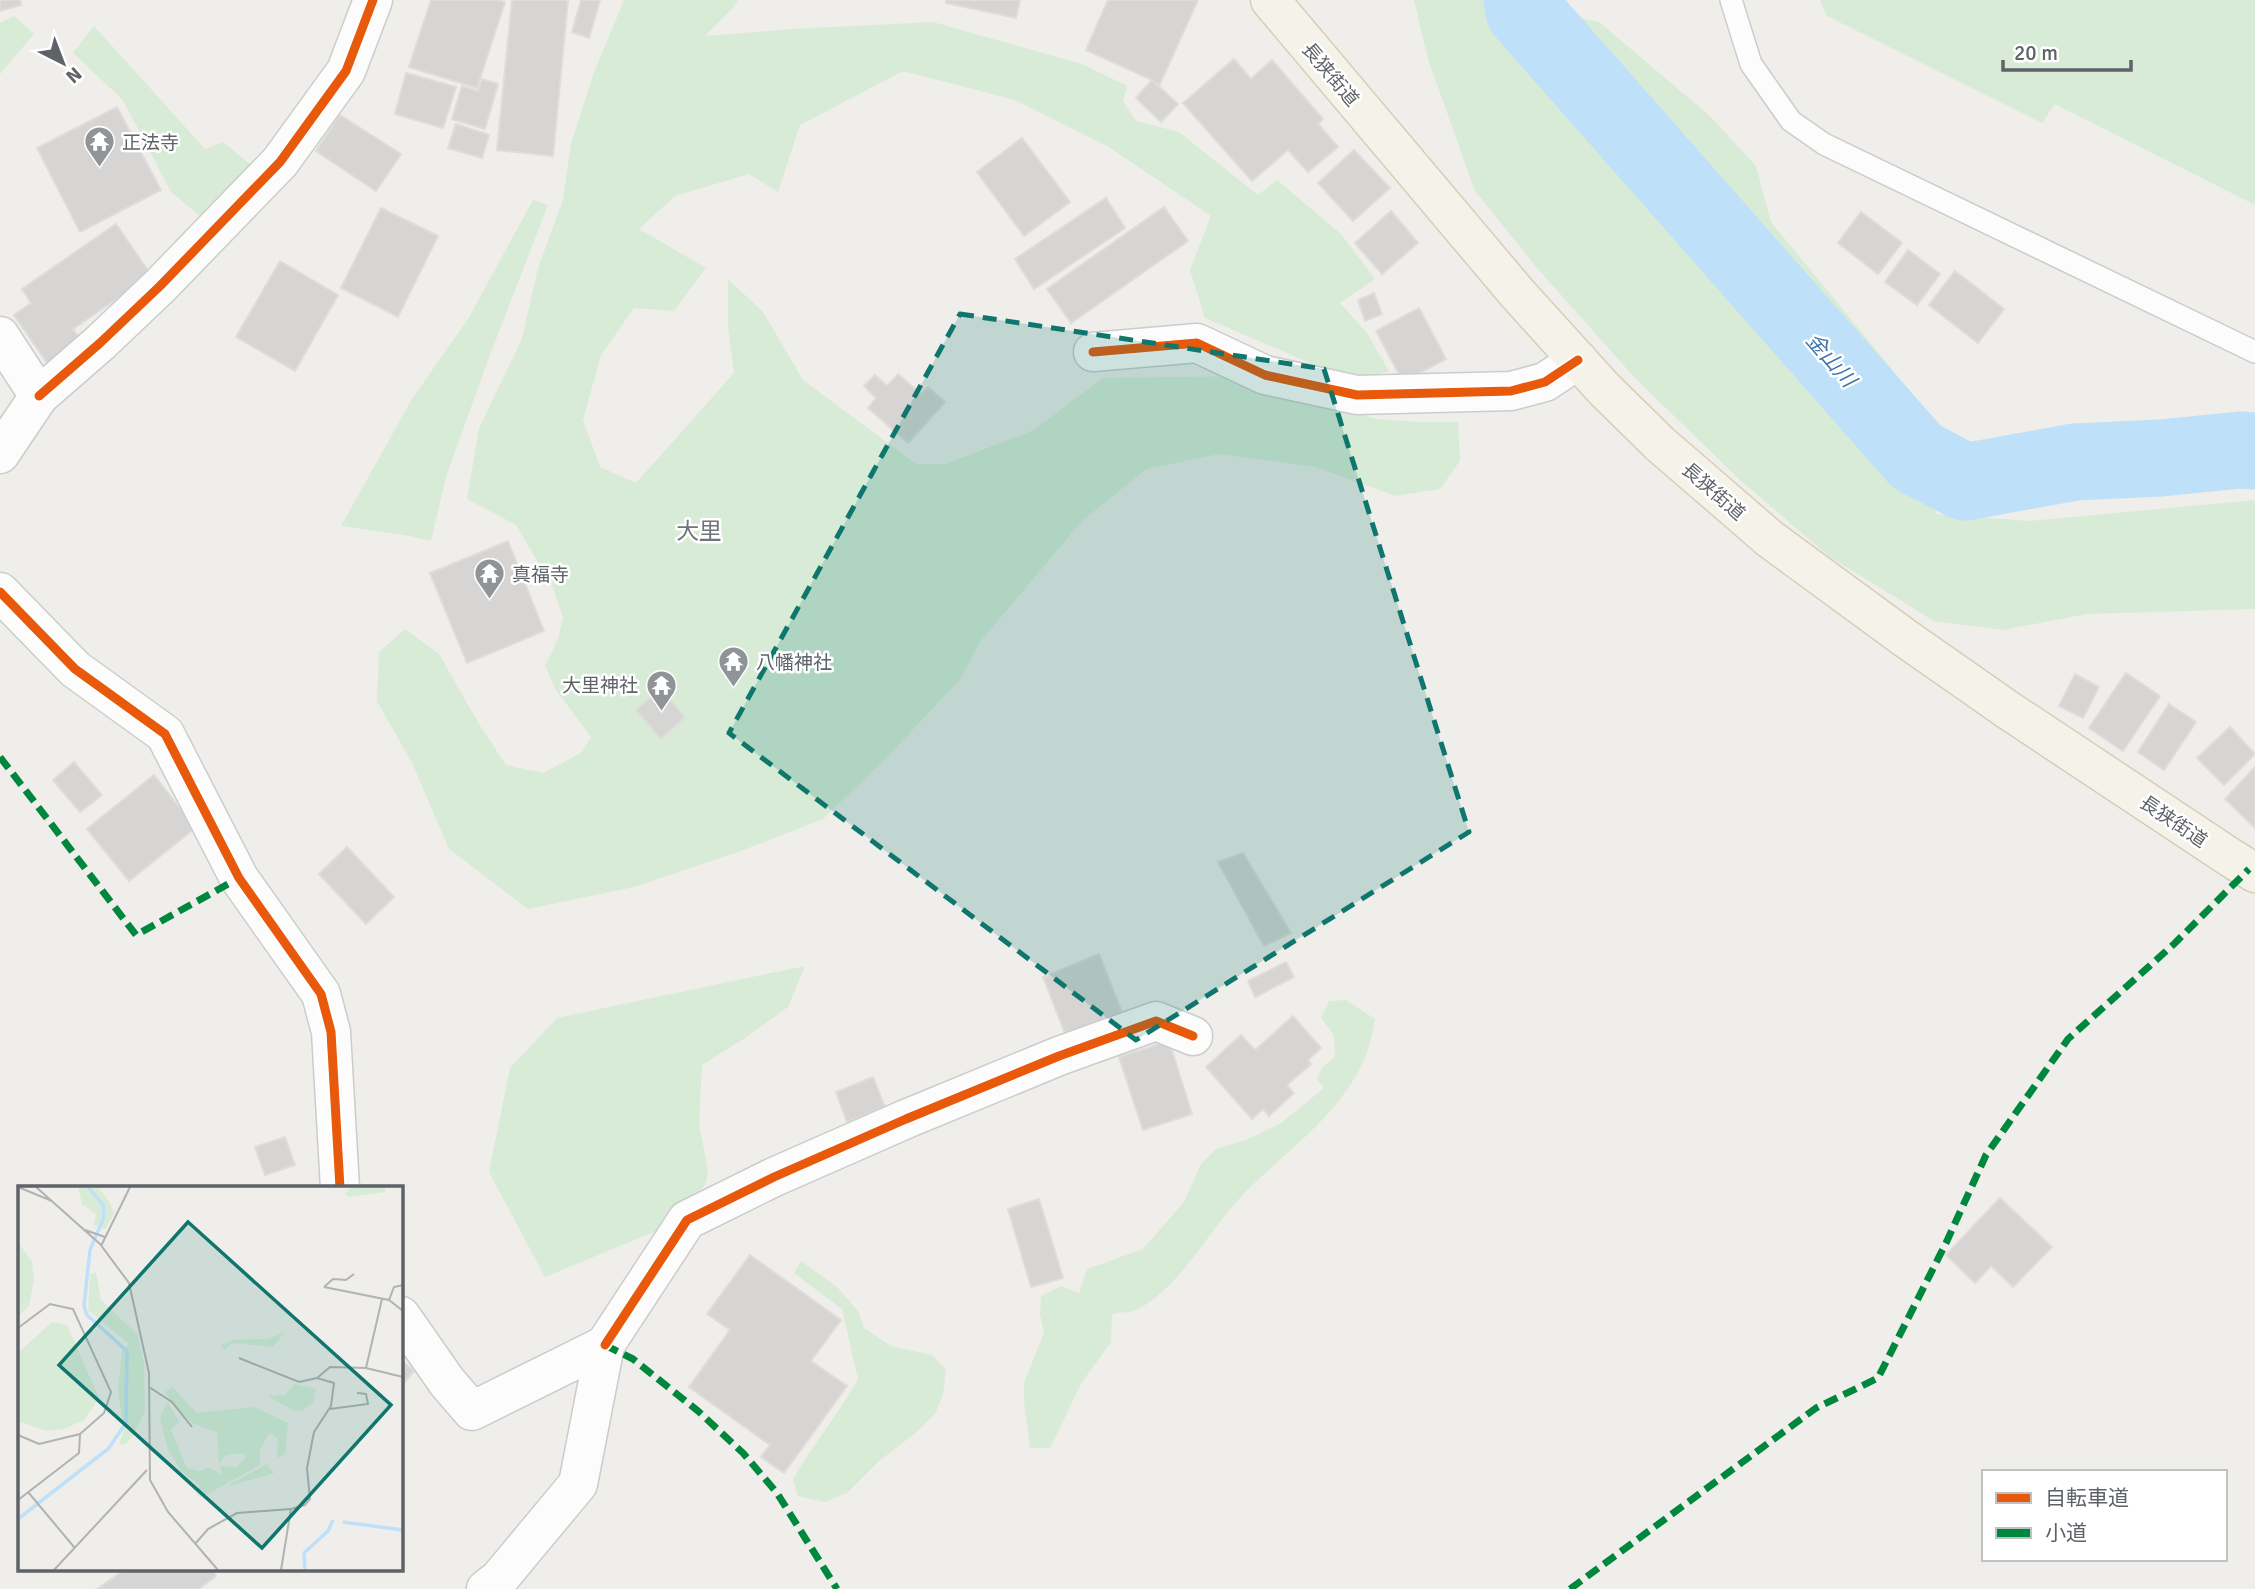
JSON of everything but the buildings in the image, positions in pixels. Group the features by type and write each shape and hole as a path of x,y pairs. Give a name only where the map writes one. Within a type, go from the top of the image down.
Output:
{"main road":[{"name":"長狭街道","path":"1270,0 1483,253 1577,360 1660,444 1770,540 1987,696 2255,873"}],"street":[{"path":"0,454 39,396 160,286 280,162 346,71 373,0"},
{"path":"0,336 39,396"},
{"path":"1093,352 1197,343 1265,375 1357,395 1511,391 1545,382 1577,360"},
{"path":"0,592 75,669 165,734 239,878 321,994 331,1032 340,1186"},
{"path":"486,1589 499,1579 578,1484 605,1345 687,1220 905,1119 1059,1056 1156,1021 1192,1036"},
{"path":"402,1317 447,1382 472,1411 605,1345"}],"lane":[{"path":"1731,0 1751,64 1791,121 1824,145 2255,352"}],"highlighted area":[{"path":"960,314 1324,369 1469,832 1136,1040 729,733"}],"green space":[{"path":"624,0 738,0 705,36 933,22 1082,64 1127,86 1123,101 1136,121 1179,132 1258,195 1277,180 1341,234 1375,279 1340,303 1367,333 1389,371 1355,382 1205,318 1190,270 1211,216 1107,146 1015,100 903,71 800,125 778,192 749,174 675,196 639,229 706,268 674,311 634,308 601,355 583,420 600,467 636,483 734,373 728,327 728,279 763,312 803,380 916,464 946,464 1034,430 1103,378 1247,376 1376,419 1458,422 1460,461 1440,489 1395,496 1316,467 1219,454 1146,469 1081,522 979,643 961,678 889,755 823,819 738,852 634,887 528,909 449,849 412,763 377,701 379,652 405,629 439,654 506,765 543,773 581,753 591,737 556,690 545,666 558,639 563,617 552,586 516,525 467,499 479,428 522,339 538,268 563,200 571,144 593,75"},
{"path":"1414,0 1545,0 1561,14 1599,22 1709,115 1756,166 1771,222 1950,440 1936,514 2029,521 2255,500 2255,609 2087,614 2003,630 1934,621 1830,557 1740,480 1635,378 1537,268 1475,191 1428,59"},
{"path":"1820,0 2255,0 2255,205 2055,104 2042,123 1827,16"},
{"path":"14,16 34,34 0,74 0,23"},
{"path":"94,26 205,149 223,142 257,170 206,221 171,192 123,100 73,53"},
{"path":"533,200 548,205 446,477 431,541 341,526 412,399 468,319"},
{"path":"805,966 788,1007 702,1065 699,1123 708,1172 705,1185 656,1231 545,1277 489,1172 510,1068 557,1018"},
{"path":"1346,1000 1375,1019 1368,1050 1344,1094 1311,1131 1239,1199 1166,1288 1138,1309 1112,1314 1111,1342 1082,1382 1050,1448 1030,1448 1024,1383 1044,1333 1040,1314 1041,1296 1061,1286 1079,1293 1087,1269 1143,1249 1184,1202 1201,1164 1216,1149 1246,1140 1280,1124 1324,1088 1317,1079 1322,1068 1335,1056 1334,1035 1321,1018 1329,1001"},
{"path":"801,1261 837,1287 858,1311 864,1328 891,1346 932,1355 946,1370 943,1394 935,1414 879,1461 847,1493 825,1502 798,1496 793,1479 858,1379 842,1309 794,1273"}],"waterway":[{"name":"金山川","path":"1522,0 1524,11 1917,457 1965,482 2075,462 2255,451"}],"marked path":[{"path":"0,757 136,935 239,878"},
{"path":"1570,1589 1816,1408 1878,1378 1946,1243 1986,1155 2068,1039 2174,944 2249,869"},
{"path":"605,1345 633,1359 698,1411 743,1453 777,1493 837,1589"}],"cycle path":[{"path":"39,396 160,286 280,162 346,71 373,0"},
{"path":"1093,352 1197,343 1265,375 1357,395 1511,391 1545,382 1578,360"},
{"path":"0,592 75,669 165,734 239,878 321,994 331,1032 340,1186"},
{"path":"605,1345 687,1220 774,1177 1059,1056 1156,1021 1193,1036"}],"place":[{"name":"正法寺","path":"99,169"},
{"name":"真福寺","path":"489,601"},
{"name":"八幡神社","path":"733,689"},
{"name":"大里神社","path":"661,712"}],"district":[{"name":"大里","path":"699,531"}]}
